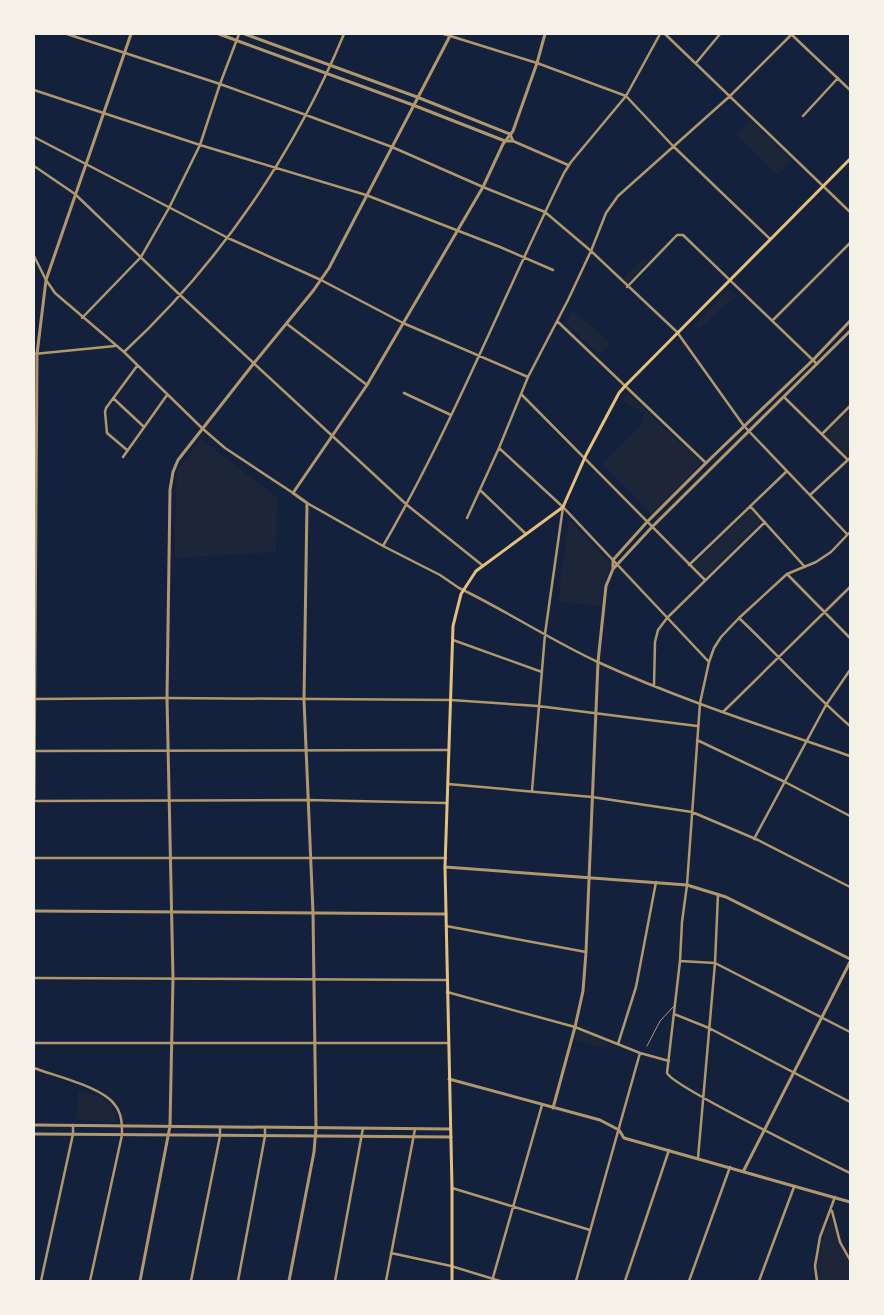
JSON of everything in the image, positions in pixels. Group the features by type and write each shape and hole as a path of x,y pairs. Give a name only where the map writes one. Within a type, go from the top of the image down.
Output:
{"main road":[{"path":"452,1281 452,1188 445,867 453,640 456,612 463,590 469,579 482,565 563,507 584,458 619,393 677,332 850,159"}],"street":[{"path":"67,34 306,114 392,147 545,212 591,251 627,287 677,332 748,431 849,533 831,552 816,562 787,574 739,618 721,637 714,648 709,662 700,703 687,885 682,922 676,1003 667,1073 671,1079 703,1098 850,1173"},
{"path":"131,34 46,280 35,354 34,799 307,800 447,803"},
{"path":"219,34 413,105 505,142 513,141 568,165"},
{"path":"82,318 141,258 169,208 200,145 239,34"},
{"path":"245,34 417,97 510,134 513,141"},
{"path":"124,352 148,330 180,295 228,238 276,168 327,73 344,34"},
{"path":"444,34 537,64 626,96 673,146 770,240"},
{"path":"293,492 367,385 459,231 510,134 537,64 545,34"},
{"path":"383,546 407,505 568,165 626,96 660,34"},
{"path":"665,34 850,212"},
{"path":"696,63 720,34"},
{"path":"467,518 528,378 591,251 611,204 618,196 730,96 792,34 850,90"},
{"path":"140,1281 170,1126 173,978 170,912 167,698 170,490 173,472 178,460 287,324 329,268 451,35"},
{"path":"803,116 838,78"},
{"path":"34,90 200,145 366,195 553,270"},
{"path":"34,137 228,238 321,280 403,323 528,378"},
{"path":"34,166 75,194 180,295 407,505 482,565"},
{"path":"627,287 677,235 683,235 817,364"},
{"path":"772,321 850,243"},
{"path":"34,256 55,293 124,352 203,429 225,448 307,503 383,546 440,575 463,590 598,662 723,712 850,756"},
{"path":"553,1108 576,1027 583,991 598,662 606,586 613,569 613,560 647,522 813,360 850,321"},
{"path":"557,322 706,463"},
{"path":"287,324 367,385"},
{"path":"613,569 652,527 850,331"},
{"path":"35,354 115,346"},
{"path":"127,450 108,434 105,412 112,398 137,366"},
{"path":"404,393 451,414"},
{"path":"122,456 167,395"},
{"path":"522,395 705,580"},
{"path":"784,397 849,459 810,495"},
{"path":"112,398 143,426"},
{"path":"822,434 850,406"},
{"path":"499,448 563,507 709,662"},
{"path":"689,564 787,471"},
{"path":"480,490 526,534"},
{"path":"288,1281 314,1152 316,1128 313,913 304,700 307,503"},
{"path":"750,506 805,567"},
{"path":"532,791 545,634 563,507"},
{"path":"654,686 655,642 658,630 667,618 765,522"},
{"path":"787,574 850,638"},
{"path":"723,712 850,587"},
{"path":"739,618 780,656 826,705 850,726"},
{"path":"453,640 542,672"},
{"path":"754,839 826,705 850,670"},
{"path":"34,699 451,700 538,706 698,726"},
{"path":"697,740 785,782 850,816"},
{"path":"34,751 449,750"},
{"path":"448,784 592,797 692,812 754,839 850,887"},
{"path":"34,858 446,858"},
{"path":"445,867 687,885 718,894 850,960 744,1170"},
{"path":"618,1044 636,987 656,882"},
{"path":"698,1158 715,963 718,894"},
{"path":"34,911 446,914"},
{"path":"446,926 586,952"},
{"path":"680,961 715,963 850,1032"},
{"path":"34,978 447,980"},
{"path":"447,992 576,1027 640,1053 669,1061"},
{"path":"674,1014 709,1028 850,1102"},
{"path":"34,1043 448,1044"},
{"path":"576,1281 640,1053"},
{"path":"34,1068 108,1096 116,1105 122,1117 122,1135 90,1281"},
{"path":"449,1079 600,1120 619,1130 624,1138 744,1170 850,1202"},
{"path":"493,1280 542,1105"},
{"path":"34,1125 450,1129"},
{"path":"41,1281 73,1134 73,1125"},
{"path":"191,1281 220,1136 220,1127"},
{"path":"238,1281 266,1136 266,1127"},
{"path":"335,1281 363,1128"},
{"path":"386,1281 415,1129"},
{"path":"34,1134 451,1137"},
{"path":"626,1281 669,1150"},
{"path":"689,1281 730,1167"},
{"path":"759,1281 794,1186"},
{"path":"452,1188 590,1230"},
{"path":"816,1281 815,1266 820,1237 835,1197"},
{"path":"831,1210 840,1242 850,1260"},
{"path":"392,1254 451,1266 500,1281"}],"lane":[{"path":"647,1046 660,1021 676,1003"}],"shaded area":[{"path":"750,120 791,160 777,175 736,134"},
{"path":"643,258 647,262 627,283 622,279"},
{"path":"729,289 736,296 701,328 693,326"},
{"path":"572,310 610,342 600,356 565,322"},
{"path":"627,393 701,463 653,517 603,464 640,427 645,413 622,400"},
{"path":"850,410 850,454 845,459 823,437"},
{"path":"201,439 277,497 276,552 174,558 177,471"},
{"path":"750,510 761,521 705,577 694,565"},
{"path":"569,520 613,566 606,577 601,606 558,602"},
{"path":"578,1029 608,1041 606,1049 575,1040"},
{"path":"78,1091 99,1097 108,1102 117,1122 76,1120"},
{"path":"831,1217 842,1249 850,1264 850,1281 819,1281 819,1256 822,1241"}]}
